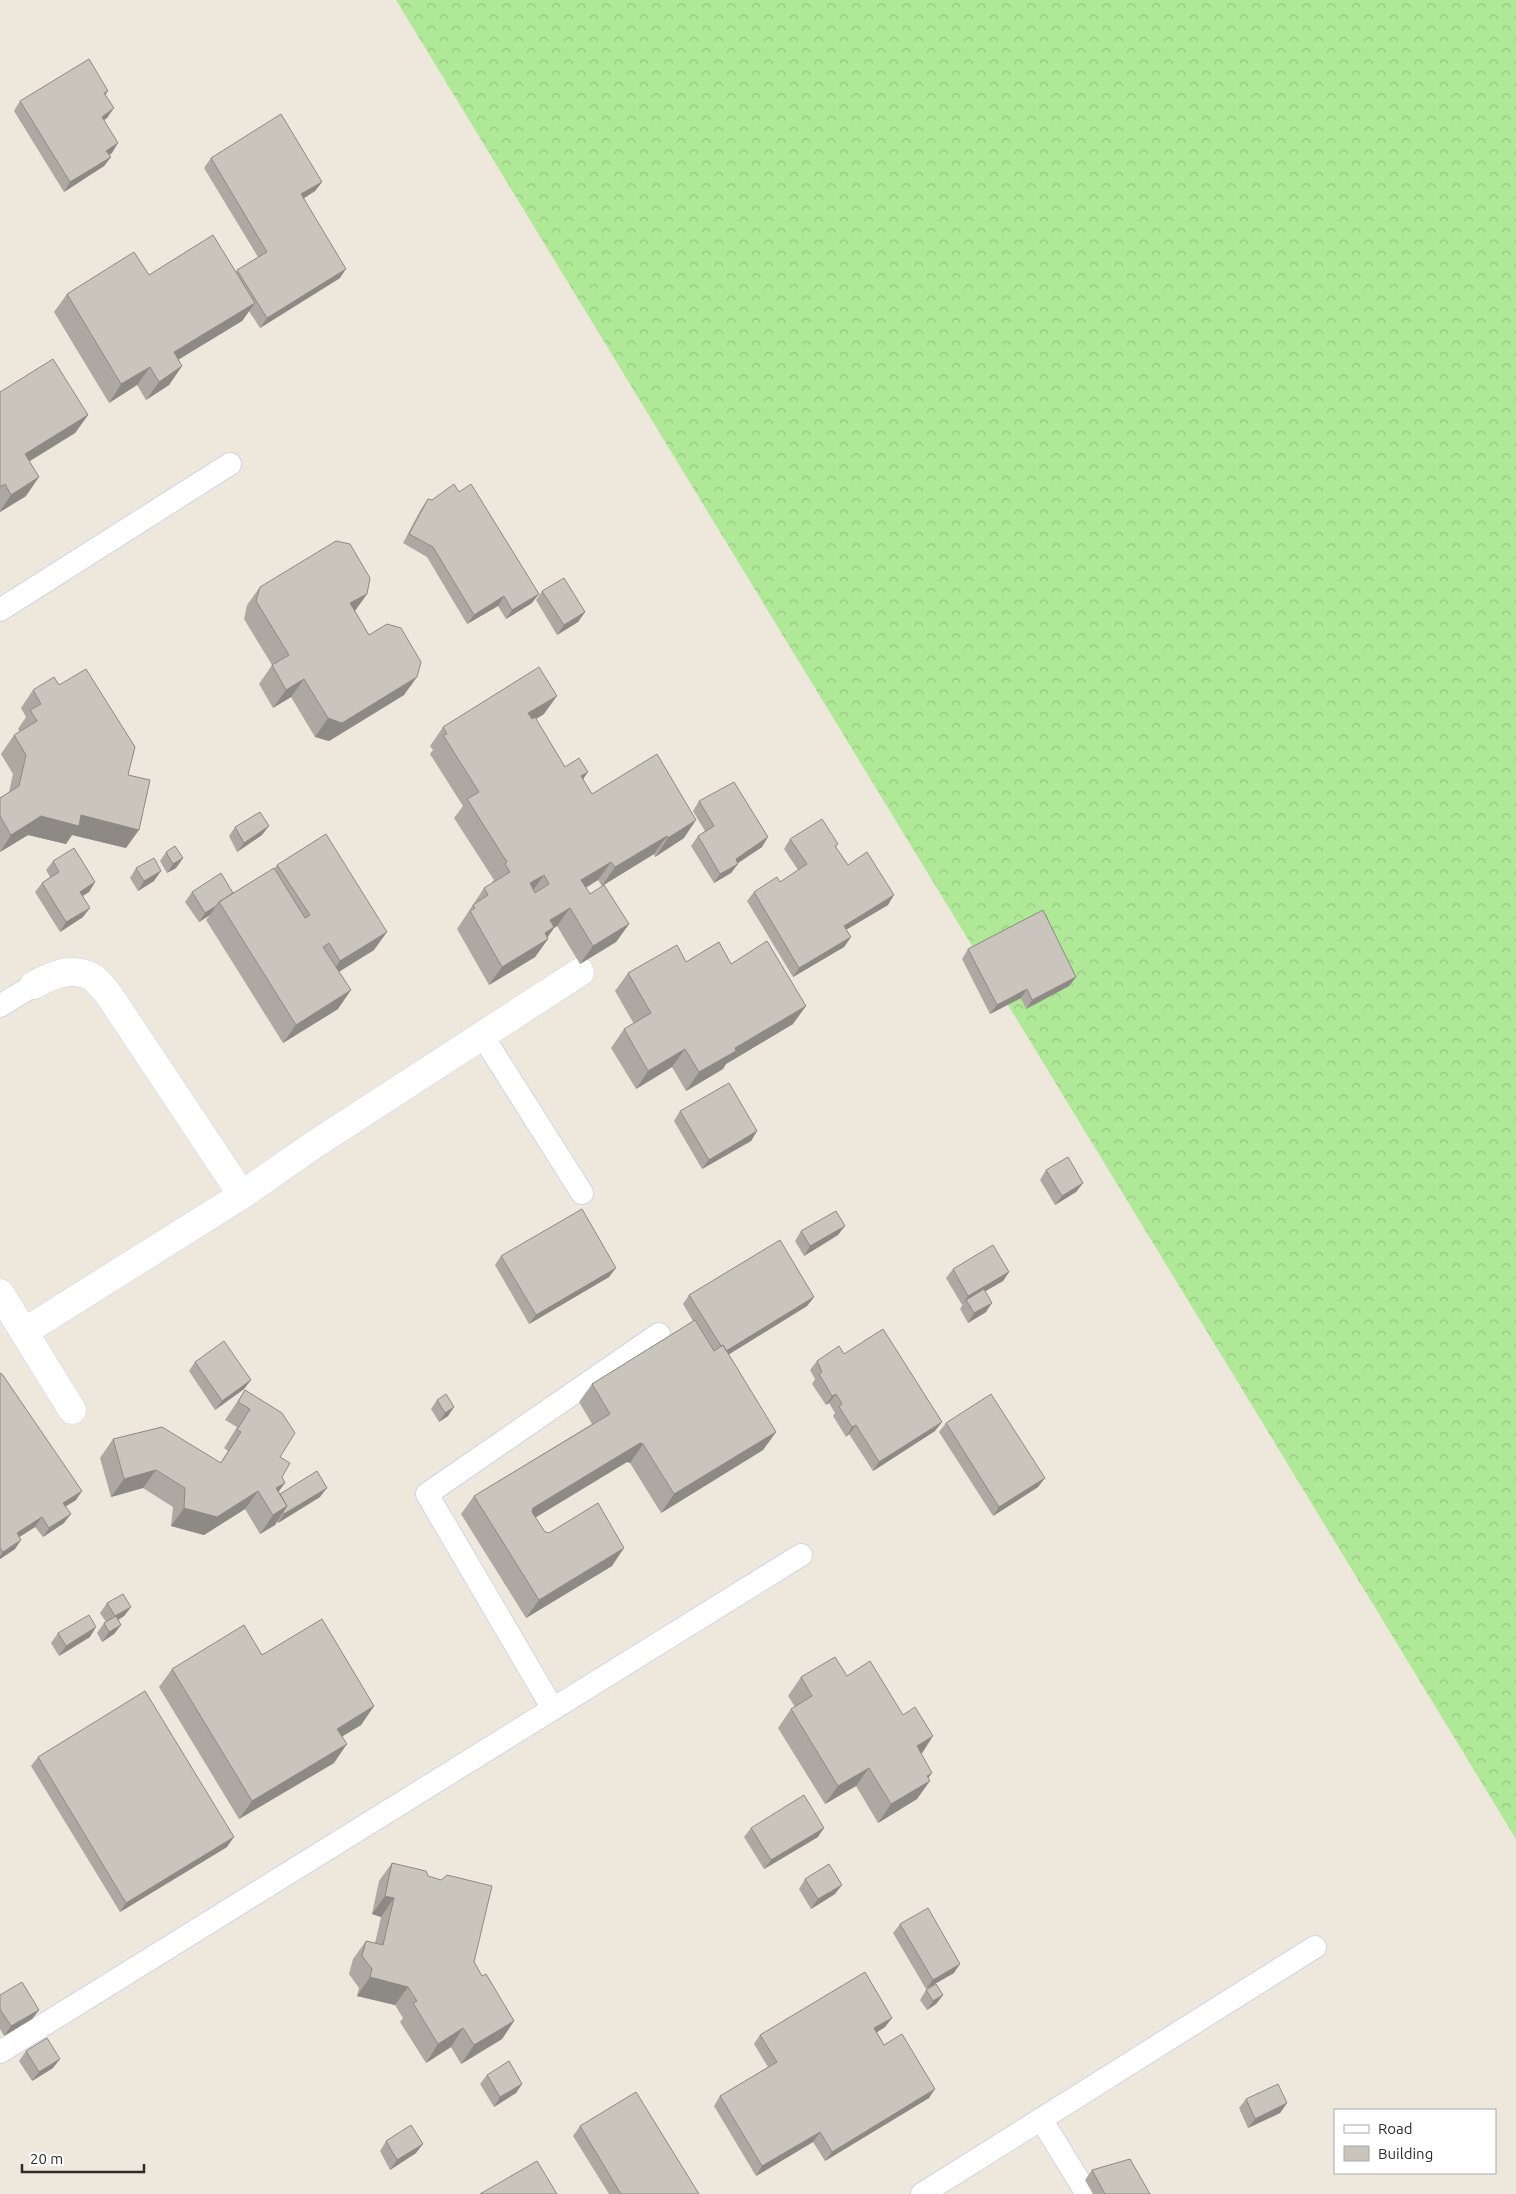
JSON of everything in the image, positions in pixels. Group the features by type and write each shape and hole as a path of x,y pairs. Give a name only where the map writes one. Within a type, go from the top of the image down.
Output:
{"street":[{"path":"34,985 63,972 80,973 93,978 109,994 242,1195"},
{"path":"24,1332 242,1195 312,1146 580,972"},
{"path":"0,1293 72,1410"}],"lane":[{"path":"0,610 230,464"},
{"path":"0,1006 34,985"},
{"path":"482,1035 582,1193"},
{"path":"553,1708 427,1494 659,1334"},
{"path":"0,2052 801,1555"},
{"path":"922,2194 1316,1947"},
{"path":"1041,2119 1087,2194"}],"green space":[{"path":"396,0 1516,0 1516,1839"}],"building":[{"path":"89,59 108,91 104,93 114,108 102,117 118,143 106,151 111,157 70,182 20,101"},
{"path":"281,114 322,182 301,194 346,269 267,318 237,270 267,252 211,158"},
{"path":"213,235 255,303 174,352 182,366 159,382 150,367 121,384 67,294 134,252 149,275"},
{"path":"53,359 88,415 25,454 39,477 11,495 5,484 0,487 0,392"},
{"path":"454,484 459,492 471,484 539,594 512,610 504,596 474,615 433,547 409,534 428,499 432,500"},
{"path":"336,541 350,544 370,578 367,594 350,603 369,635 387,624 401,628 421,662 417,677 342,723 328,718 304,679 286,690 272,665 289,655 256,601 260,587"},
{"path":"564,578 585,612 564,625 542,591"},
{"path":"539,667 557,696 528,713 532,719 535,717 565,767 579,758 588,772 581,776 592,794 657,754 696,820 668,838 667,836 615,867 611,862 581,880 590,894 604,885 629,924 593,946 570,908 550,920 554,927 545,933 548,939 502,967 470,911 475,908 473,905 488,895 484,888 510,872 505,864 507,862 467,799 479,792 443,735 447,734 443,727","holes":["544,875 549,884 535,893 530,883"]},
{"path":"86,669 135,747 128,775 150,780 139,830 81,815 79,826 41,816 11,835 0,816 0,798 19,786 26,755 14,735 37,721 30,710 41,704 33,690 54,677 59,685"},
{"path":"734,782 768,837 736,859 738,864 720,874 698,836 714,826 699,801"},
{"path":"260,812 269,826 244,843 235,827"},
{"path":"822,819 838,844 835,846 848,865 867,852 894,895 844,926 851,937 799,968 754,892 777,877 780,882 807,864 790,839"},
{"path":"326,834 387,932 340,961 329,943 323,947 351,990 296,1025 219,902 274,868 305,918 310,915 277,865"},
{"path":"175,846 183,858 173,864 166,852"},
{"path":"74,848 95,882 80,892 90,908 66,922 42,883 59,872 53,861"},
{"path":"154,858 161,871 144,881 136,868"},
{"path":"221,873 233,893 205,913 192,892"},
{"path":"1043,910 1076,977 1032,1000 1027,989 997,1005 968,949"},
{"path":"767,941 806,1006 735,1048 736,1051 699,1072 685,1049 648,1071 624,1029 651,1013 628,973 677,945 686,962 719,942 731,964"},
{"path":"729,1083 757,1131 709,1160 680,1111"},
{"path":"1068,1157 1083,1183 1062,1196 1046,1170"},
{"path":"582,1209 616,1268 536,1315 501,1256"},
{"path":"836,1211 845,1226 810,1246 801,1231"},
{"path":"780,1240 814,1297 726,1351 689,1295"},
{"path":"993,1245 1009,1272 968,1296 953,1269"},
{"path":"984,1289 992,1303 974,1313 966,1300"},
{"path":"695,1320 714,1351 723,1345 776,1432 674,1494 643,1444 640,1443 533,1508 532,1512 545,1532 549,1533 598,1503 624,1548 539,1600 474,1496 610,1414 592,1384"},
{"path":"883,1329 942,1422 879,1462 856,1425 852,1427 839,1407 842,1404 836,1394 832,1396 819,1374 822,1372 817,1361 839,1346 844,1354"},
{"path":"224,1341 251,1380 222,1401 195,1362"},
{"path":"0,1373 82,1491 63,1503 71,1514 49,1528 42,1517 17,1533 21,1540 3,1552 0,1548"},
{"path":"245,1390 282,1413 295,1433 280,1457 290,1463 282,1477 285,1483 276,1488 287,1506 273,1515 258,1491 217,1517 184,1508 185,1488 156,1470 124,1479 113,1439 162,1427 221,1463 241,1432 237,1430 250,1409 238,1402"},
{"path":"446,1394 454,1407 445,1413 437,1400"},
{"path":"991,1394 1045,1478 999,1507 946,1423"},
{"path":"317,1471 327,1488 284,1514 283,1512 287,1506 280,1494"},
{"path":"123,1594 131,1607 115,1616 107,1603"},
{"path":"89,1615 96,1627 66,1646 58,1633"},
{"path":"116,1616 121,1625 109,1632 104,1623"},
{"path":"322,1619 374,1706 337,1729 347,1744 252,1801 172,1669 244,1625 262,1655"},
{"path":"835,1657 847,1676 870,1661 903,1715 915,1707 933,1736 917,1746 932,1773 927,1776 930,1781 891,1804 869,1768 838,1786 791,1709 812,1696 801,1677"},
{"path":"145,1691 234,1837 126,1903 38,1757"},
{"path":"804,1795 824,1828 771,1860 751,1828"},
{"path":"392,1863 426,1871 428,1876 441,1880 447,1875 492,1886 474,1962 482,1976 486,1974 514,2021 474,2045 463,2028 438,2044 413,2003 417,2001 408,1987 370,1977 372,1969 362,1956 366,1941 383,1945 394,1898 385,1896"},
{"path":"829,1864 842,1885 818,1899 805,1879"},
{"path":"928,1908 960,1964 933,1980 900,1924"},
{"path":"865,1972 892,2018 874,2028 884,2045 902,2034 935,2089 832,2152 820,2132 762,2166 720,2096 777,2062 760,2035"},
{"path":"22,1982 39,2010 11,2026 0,2009 0,1995"},
{"path":"936,1984 943,1995 933,2001 926,1990"},
{"path":"47,2038 60,2059 39,2072 26,2051"},
{"path":"509,2061 522,2084 500,2097 487,2075"},
{"path":"1278,2084 1287,2103 1255,2119 1246,2099"},
{"path":"636,2092 699,2194 621,2194 580,2126"},
{"path":"411,2125 423,2144 397,2160 386,2141"},
{"path":"1130,2159 1150,2194 1105,2194 1092,2170"},
{"path":"537,2161 557,2194 480,2194"}]}
